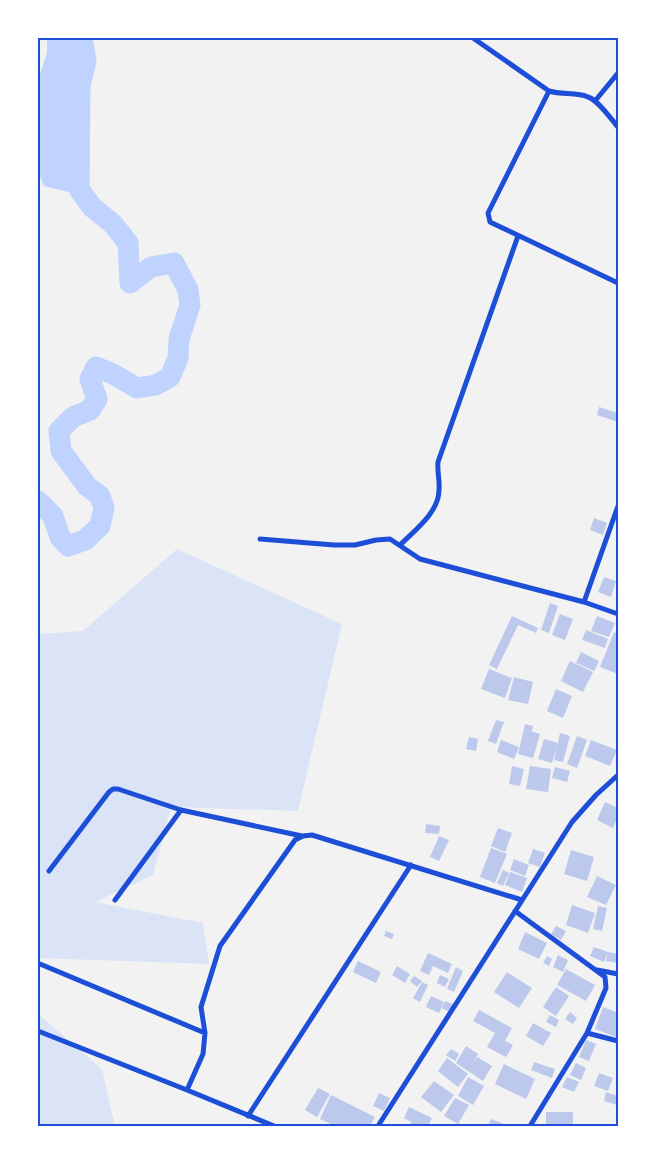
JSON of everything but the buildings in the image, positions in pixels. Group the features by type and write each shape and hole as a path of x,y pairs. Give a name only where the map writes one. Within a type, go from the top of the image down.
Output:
{"street":[{"path":"473,38 549,91 590,97 618,127"},
{"path":"595,101 618,73"},
{"path":"549,91 488,213 490,222 618,283"},
{"path":"400,545 431,513 438,500 440,489 437,474 438,462 518,236"},
{"path":"584,602 618,506"},
{"path":"260,539 334,545 355,545 376,540 390,540 420,559 584,602 618,614"},
{"path":"378,1126 572,822 596,795 618,775"},
{"path":"49,871 109,792 113,789 118,789 180,810 303,836 312,835 522,900"},
{"path":"115,900 180,810"},
{"path":"187,1090 204,1054 205,1033 201,1007 220,946 295,840 303,836"},
{"path":"248,1116 410,865"},
{"path":"515,911 605,977 606,988 587,1033 530,1126"},
{"path":"40,964 205,1033"},
{"path":"594,969 618,974"},
{"path":"38,1032 274,1126"},
{"path":"587,1033 618,1041"}],"shaded area":[{"path":"177,549 342,624 298,811 171,807 153,875 95,902 203,923 209,964 38,958 38,634 83,631"},
{"path":"38,1014 102,1069 115,1126 38,1126"}],"water":[{"path":"47,38 74,38 82,62 69,114 76,194 44,186 38,171 38,80 47,53"}],"waterway":[{"path":"38,501 53,516 60,537 68,546 85,540 100,526 104,508 100,496 87,486 61,451 59,431 73,417 90,410 97,399 90,379 96,367 113,374 137,388 156,385 170,377 178,358 179,339 190,305 188,290 174,263 151,267 130,283 128,243 113,224 92,207 79,189 80,86 86,61 82,38"}]}
